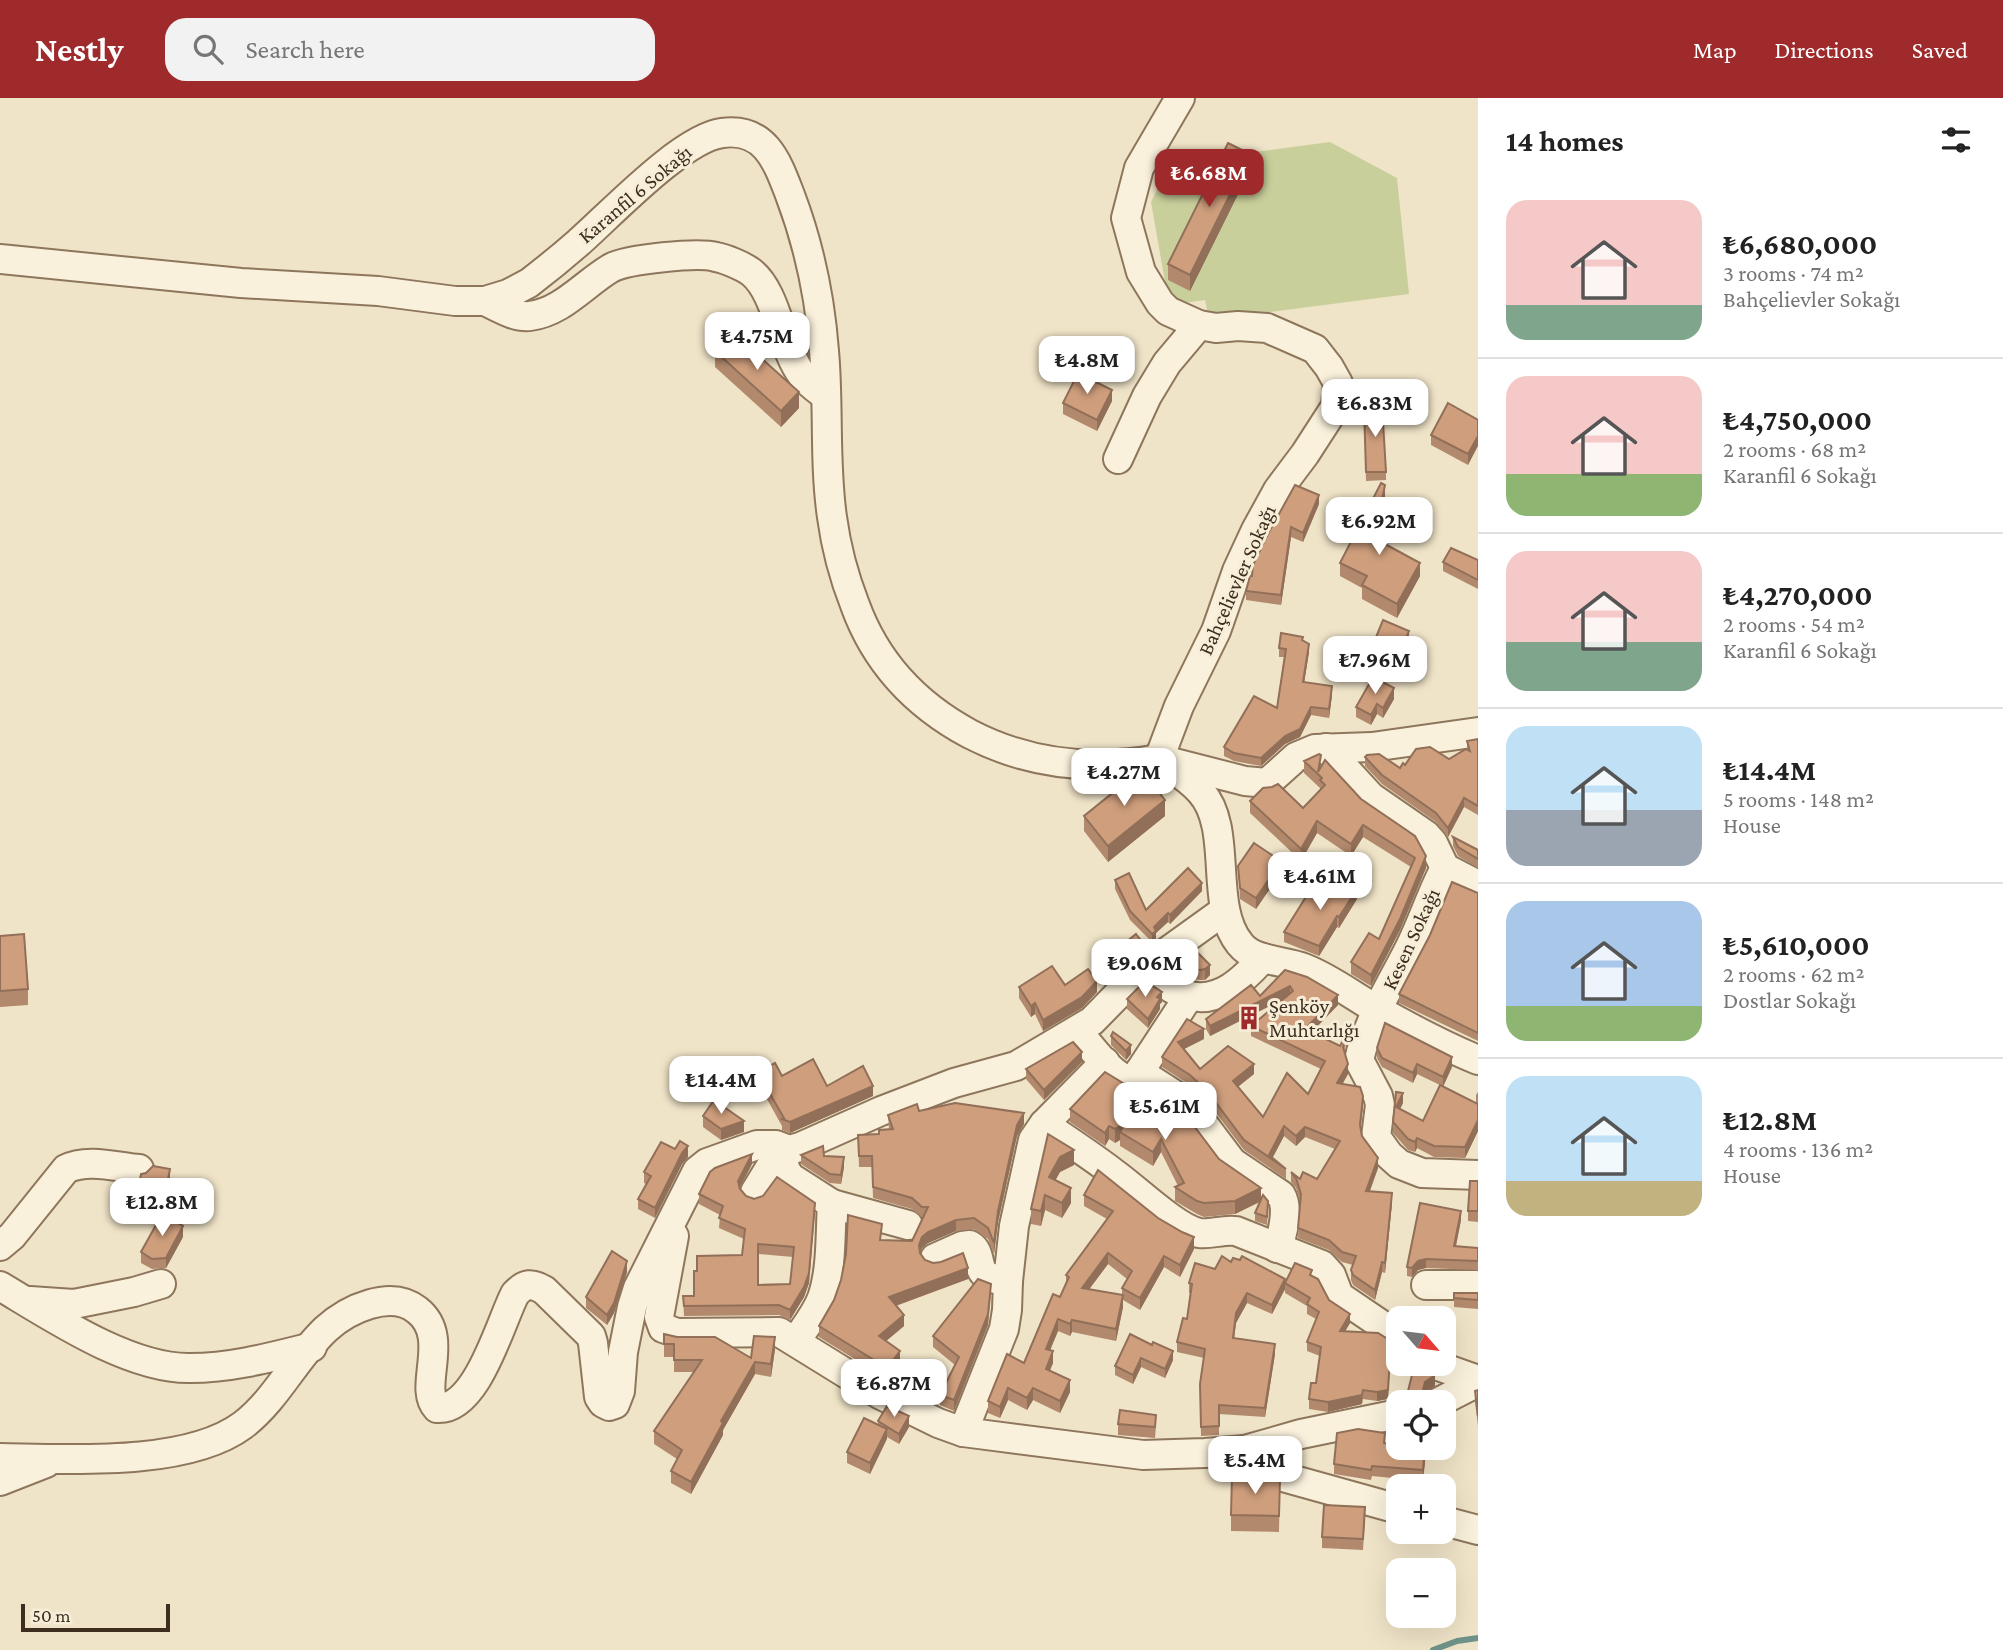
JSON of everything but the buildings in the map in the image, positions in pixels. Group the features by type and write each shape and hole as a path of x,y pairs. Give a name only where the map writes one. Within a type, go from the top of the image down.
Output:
{"street":[{"name":"Bahçelievler Sokağı","path":"1158,759 1216,631 1237,570 1256,530 1278,490 1336,407 1338,383 1315,349 1267,328 1216,328 1199,325 1168,311 1141,272 1126,218 1139,168 1180,98"},
{"name":"Karanfil 6 Sokağı","path":"0,259 241,283 378,291 455,301 485,301 508,294 529,283 670,161 699,141 719,133 737,132 755,136 768,148 800,221 818,302 832,516 842,564 855,606 883,663 902,685 929,708 962,730 990,744 1022,755 1081,766 1130,764 1158,759"},
{"path":"485,301 507,312 527,317 550,312 614,267 668,257 715,256 750,271 769,295 777,322 803,377 826,396"},
{"path":"1118,458 1147,396 1167,363 1199,325"},
{"path":"1158,759 1245,781 1267,783 1296,757 1307,751 1382,746 1478,732"},
{"path":"1326,748 1354,782 1371,797 1426,835 1445,868 1478,885"},
{"path":"1158,759 1190,781 1202,793 1210,807 1219,849 1226,910 1239,944 1248,952 1263,958 1302,967 1325,978 1378,1010 1478,1060"},
{"name":"Kesen Sokağı","path":"1445,868 1378,1010 1359,1060 1378,1096 1380,1105 1377,1137 1380,1145 1399,1164 1431,1175 1478,1175"},
{"path":"0,1458 55,1459 184,1451 222,1438 244,1424 268,1401 326,1329 368,1304 388,1300 405,1303 417,1309 426,1320 431,1331 434,1357 431,1402 437,1408 445,1409 460,1399 478,1378 515,1294 521,1288 535,1285 558,1302 590,1336 599,1397 609,1406 614,1404 620,1391 625,1339 632,1307 691,1179 708,1163 757,1145 765,1144 789,1150 800,1147 881,1111 954,1083 1016,1066 1077,1031 1104,1010 1143,969 1226,910"},
{"path":"1143,969 1189,996 1211,996 1235,986 1263,958"},
{"path":"1077,1031 1105,1062 1126,1080 1133,1080 1189,996"},
{"path":"963,1432 1004,1329 1014,1226 1033,1140 1044,1124 1105,1062"},
{"path":"1139,1072 1181,1099 1232,1162 1281,1195 1284,1199 1285,1226 1277,1248"},
{"path":"1044,1124 1195,1232 1202,1234 1225,1229 1236,1231 1328,1268 1339,1296 1386,1328"},
{"path":"755,1192 782,1148"},
{"path":"782,1148 785,1169 790,1177 832,1204 908,1225"},
{"path":"0,1246 12,1236 66,1169 75,1164 139,1169"},
{"path":"796,1340 823,1296 828,1269 832,1204"},
{"path":"678,1207 671,1260 659,1317 663,1328 677,1333 779,1332 796,1340 881,1395 963,1432 1143,1455 1205,1453 1245,1450 1301,1434 1386,1416"},
{"path":"935,1258 970,1245 976,1250 982,1271 987,1276 1008,1282"},
{"path":"11,1293 74,1304 134,1293 161,1284"},
{"path":"1426,1285 1478,1285"},
{"path":"11,1293 99,1342 162,1365 218,1367 312,1347"},
{"path":"1456,1373 1478,1381"},
{"path":"1456,1393 1478,1381"},
{"path":"1245,1450 1259,1466 1276,1475 1386,1506"},
{"path":"0,1481 55,1459"},
{"path":"1456,1524 1478,1530"}],"green space":[{"path":"1330,142 1397,178 1409,294 1209,320 1205,300 1169,305 1151,202 1163,177 1187,161"}],"waterway":[{"path":"1433,1650 1457,1641 1478,1638"}],"place":[{"name":"Şenköy Muhtarlığı","path":"1249,1018"}]}
